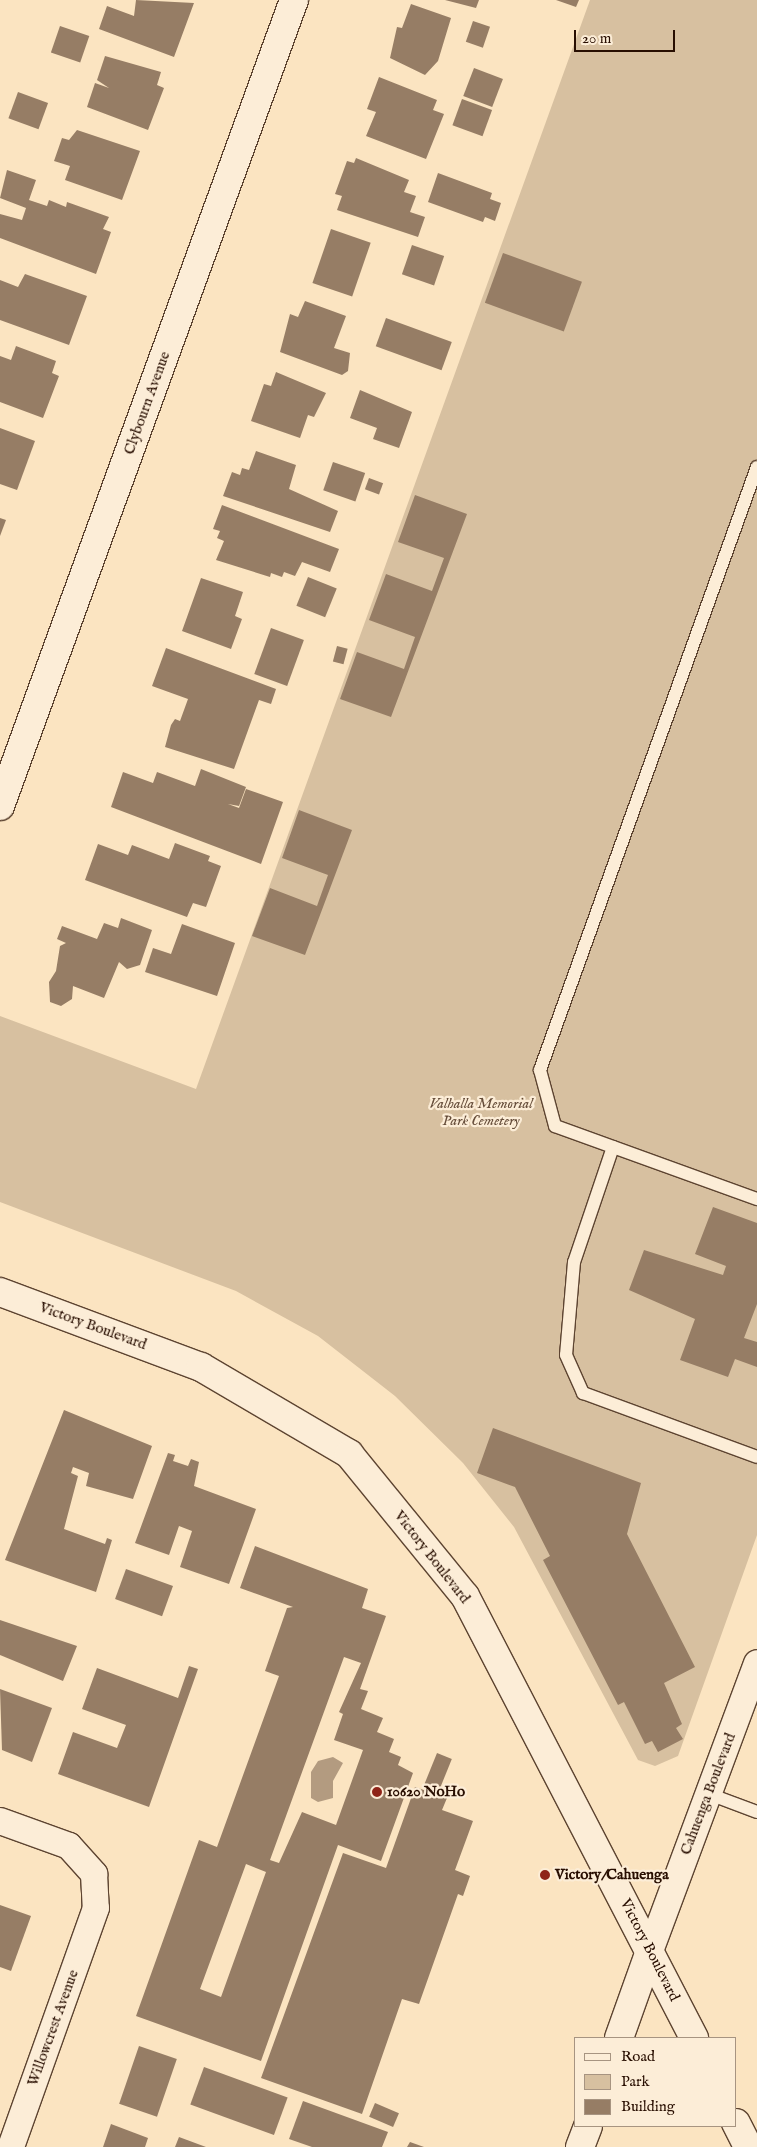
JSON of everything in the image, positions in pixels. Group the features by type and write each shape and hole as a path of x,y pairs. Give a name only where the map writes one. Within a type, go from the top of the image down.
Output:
{"main road":[{"name":"Clybourn Avenue","path":"0,806 294,0"},
{"name":"Victory Boulevard","path":"0,1292 201,1367 349,1454 465,1596 693,2037"},
{"name":"Cahuenga Boulevard","path":"619,2037 650,1951"},
{"path":"737,2125 748,2147"},
{"path":"580,2147 588,2127"}],"street":[{"name":"Cahuenga Boulevard","path":"650,1951 757,1663"},
{"name":"Willowcrest Avenue","path":"0,1821 69,1846 94,1874 96,1908 11,2147"}],"lane":[{"path":"757,467 540,1070 556,1126 757,1199"},
{"path":"613,1146 574,1262 566,1355 583,1393 757,1458"},
{"path":"709,1794 757,1812"}],"green space":[{"name":"Valhalla Memorial Park Cemetery","path":"590,0 757,0 757,1535 678,1756 655,1766 638,1760 514,1527 463,1463 395,1396 318,1336 236,1291 0,1202 0,1016 196,1089"}],"shaded area":[{"path":"333,1757 343,1763 333,1781 333,1798 318,1802 311,1798 311,1772 318,1761"}],"building":[{"path":"136,0 194,3 174,57 99,29 107,6 134,16"},
{"path":"445,0 479,0 476,8"},
{"path":"556,0 579,0 576,7"},
{"path":"411,4 451,18 438,61 425,75 390,58 397,27 402,28"},
{"path":"473,21 490,27 483,48 466,42"},
{"path":"60,26 89,36 80,63 51,52"},
{"path":"105,56 161,72 157,85 164,88 148,130 87,107 95,83 109,88 97,80"},
{"path":"474,68 503,79 492,107 463,96"},
{"path":"379,77 437,100 433,110 444,114 426,159 366,136 376,112 367,109"},
{"path":"18,92 48,103 38,129 8,118"},
{"path":"462,99 492,110 482,136 452,125"},
{"path":"77,130 140,151 122,200 65,180 70,166 54,161 62,138 69,140"},
{"path":"356,158 409,180 404,192 416,196 410,212 425,217 418,237 337,210 342,196 335,194 347,161 354,163"},
{"path":"7,170 36,180 29,200 47,206 49,200 66,207 67,202 109,217 103,229 111,232 96,274 0,238 0,214 22,220 26,208 0,198"},
{"path":"438,173 492,193 490,199 501,203 495,221 485,217 483,222 428,202"},
{"path":"331,229 371,243 352,297 312,283"},
{"path":"412,245 444,256 434,285 402,274"},
{"path":"503,253 582,282 564,332 485,303"},
{"path":"25,274 87,296 69,345 0,320 0,280 18,287"},
{"path":"305,301 346,316 334,348 350,353 348,371 342,375 280,352 290,314 298,317"},
{"path":"386,318 452,342 442,370 376,346"},
{"path":"16,346 56,361 52,373 59,376 43,418 0,402 0,356 11,360"},
{"path":"276,372 326,393 314,417 308,415 300,438 251,421 264,384 271,386"},
{"path":"360,390 412,412 399,448 373,439 377,428 350,418"},
{"path":"0,428 35,441 17,490 0,484"},
{"path":"256,451 296,465 289,489 338,511 330,532 223,496 232,472 240,475 242,468 249,470"},
{"path":"333,462 365,473 355,501 323,490"},
{"path":"369,478 383,483 379,494 365,489"},
{"path":"415,495 467,514 391,717 340,699 357,652 404,669 415,637 369,620 386,574 432,591 444,558 398,542"},
{"path":"222,505 339,549 330,572 302,562 295,576 284,572 282,577 271,573 270,577 216,560 224,541 217,538 220,531 213,529"},
{"path":"0,518 6,520 0,536"},
{"path":"308,577 337,589 325,617 296,606"},
{"path":"201,578 243,592 235,616 242,619 231,649 182,631"},
{"path":"271,628 304,640 287,686 254,674"},
{"path":"337,646 348,649 343,664 333,661"},
{"path":"166,648 276,689 271,704 259,700 234,769 165,747 171,725 175,719 180,721 188,699 152,686"},
{"path":"201,769 246,787 239,806 228,804 239,808 246,789 283,802 261,864 111,807 123,772 153,783 157,772 195,786"},
{"path":"299,810 352,830 305,955 252,936 270,888 317,906 328,875 282,858"},
{"path":"175,843 210,856 208,861 221,866 206,907 193,903 187,917 85,880 98,844 128,855 132,845 169,859"},
{"path":"121,918 152,930 140,965 127,969 119,962 104,998 73,986 72,999 61,1006 50,1002 49,982 56,971 60,946 66,943 57,939 62,926 97,939 104,923 118,928"},
{"path":"182,924 235,943 217,996 145,972 153,948 171,954"},
{"path":"713,1207 757,1223 757,1304 744,1338 757,1342 757,1367 735,1359 728,1377 680,1360 695,1319 629,1290 644,1250 723,1275 726,1266 695,1254"},
{"path":"64,1410 152,1446 133,1499 86,1486 89,1473 73,1467 71,1473 78,1476 64,1529 105,1544 107,1538 112,1540 96,1592 5,1560"},
{"path":"493,1428 641,1483 627,1534 695,1667 664,1683 682,1724 676,1728 683,1739 658,1752 652,1741 645,1744 624,1702 618,1705 543,1560 550,1556 515,1487 477,1473"},
{"path":"168,1453 175,1455 173,1461 188,1466 191,1459 199,1462 194,1486 256,1509 229,1584 180,1567 192,1531 179,1526 169,1555 135,1543"},
{"name":"10620 NoHo","path":"255,1546 368,1589 362,1608 386,1616 360,1689 368,1691 361,1709 383,1718 377,1732 394,1739 389,1752 401,1757 398,1765 413,1773 381,1861 338,1845 261,2061 136,2016 199,1840 217,1847 279,1676 265,1671 287,1608 293,1607 240,1588","holes":["344,1657 361,1663 339,1712 343,1714 334,1740 363,1750 336,1825 302,1812 279,1863 270,1860","246,1864 266,1872 221,1997 200,1989"]},
{"path":"126,1569 173,1586 162,1616 115,1599"},
{"path":"0,1620 77,1646 63,1681 0,1655"},
{"path":"189,1666 198,1669 149,1807 58,1774 73,1732 117,1748 126,1725 82,1709 97,1668 178,1698"},
{"path":"0,1689 52,1708 32,1762 2,1750"},
{"path":"437,1753 452,1759 439,1790 425,1784"},
{"path":"415,1787 447,1798 442,1810 473,1821 455,1870 470,1876 463,1896 458,1894 419,2004 402,1999 362,2114 261,2078 343,1853 386,1868"},
{"path":"0,1905 31,1916 11,1971 0,1967"},
{"path":"139,2046 177,2059 157,2117 119,2104"},
{"path":"204,2067 288,2097 274,2135 190,2105"},
{"path":"303,2101 388,2132 382,2147 312,2147 289,2139"},
{"path":"375,2103 399,2113 393,2127 369,2117"},
{"path":"111,2124 148,2138 145,2147 103,2147"},
{"path":"179,2137 206,2147 175,2147"},
{"path":"410,2142 424,2147 407,2147"}],"place":[{"name":"10620 NoHo","path":"377,1792"},
{"name":"Victory/Cahuenga","path":"545,1875"}]}
